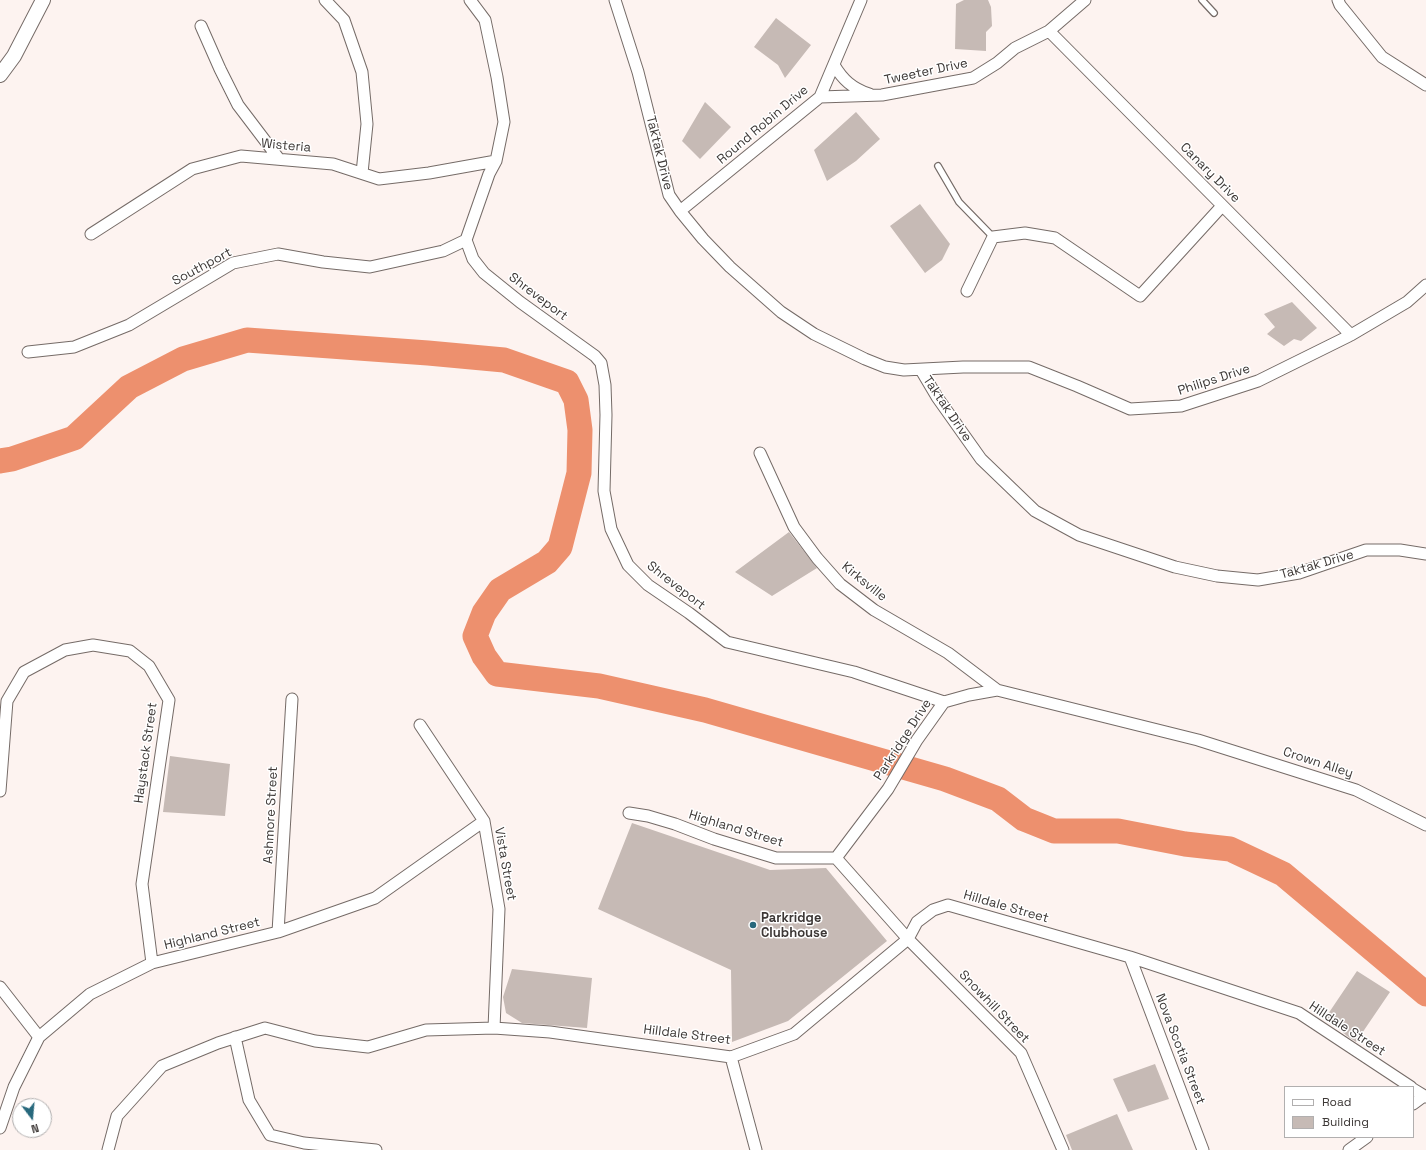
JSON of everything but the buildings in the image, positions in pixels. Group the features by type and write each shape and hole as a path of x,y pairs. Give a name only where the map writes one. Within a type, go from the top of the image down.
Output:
{"street":[{"path":"0,75 14,56 43,0"},
{"path":"325,0 344,20 362,72 367,124 362,173"},
{"path":"466,240 489,174 496,161 504,122 497,77 485,20 470,0"},
{"name":"Taktak Drive","path":"615,0 638,72 669,195 703,239 730,267 780,312 814,334 885,367 904,370 921,370 937,397 981,459 1035,511 1079,535 1175,567 1217,576 1258,580 1299,573 1366,550 1400,550 1426,554"},
{"name":"Round Robin Drive","path":"680,211 820,97 861,0"},
{"name":"Tweeter Drive","path":"820,97 882,95 972,78 997,63 1015,48 1049,31 1085,0"},
{"path":"1338,0 1340,5 1382,56 1426,85"},
{"path":"201,26 238,105 279,159"},
{"name":"Canary Drive","path":"1049,31 1351,335"},
{"path":"834,65 843,79 849,84 864,92 874,95"},
{"name":"Wisteria","path":"91,234 192,169 240,156 333,164 379,179 496,161"},
{"path":"967,291 993,237 1025,233 1055,238 1140,296 1222,206"},
{"name":"Southport","path":"28,352 74,347 129,325 233,264 278,254 323,262 370,267 443,251 466,240"},
{"name":"Shreveport","path":"466,240 472,259 484,273 520,302 595,356 601,363 605,385 606,415 604,491 611,529 628,565 648,585 727,642 854,672 944,702"},
{"name":"Philips Drive","path":"921,370 963,367 1029,367 1130,409 1181,406 1258,381 1351,335 1407,302 1426,285"},
{"name":"Kirksville","path":"760,453 794,527 817,558 840,584 874,610 948,652 997,690"},
{"name":"Haystack Street","path":"0,791 7,701 24,672 65,650 93,645 130,651 149,666 169,700 142,884 152,963"},
{"name":"Parkridge Drive","path":"836,858 888,789 916,740 944,702 969,695 997,690 1198,740"},
{"name":"Ashmore Street","path":"278,932 292,699"},
{"name":"Vista Street","path":"420,725 484,822 499,909 494,1028"},
{"name":"Crown Alley","path":"1198,740 1356,790 1426,825"},
{"name":"Highland Street","path":"629,814 648,816 675,824 714,839 776,858 836,858"},
{"name":"Highland Street","path":"0,1128 14,1086 39,1038 90,994 152,963 278,932 375,898 484,822"},
{"path":"836,858 908,939"},
{"name":"Hilldale Street","path":"108,1150 117,1116 162,1066 218,1043 265,1028 315,1041 368,1047 426,1030 494,1028 550,1032 731,1057 794,1034 908,939 917,922 933,910 948,905 1130,957 1299,1013 1409,1086"},
{"name":"Snowhill Street","path":"908,939 1021,1053 1063,1150"},
{"name":"Nova Scotia Street","path":"1130,957 1203,1150"},
{"path":"0,987 39,1038"},
{"path":"235,1037 249,1100 270,1135 304,1143 376,1150"},
{"path":"731,1057 756,1150"},
{"name":"Hilldale Street","path":"1414,1089 1425,1097"},
{"path":"1414,1103 1425,1097"},
{"path":"1349,1150 1366,1138"}],"lane":[{"path":"1202,0 1214,13"},
{"path":"938,166 959,202 993,237"}],"waterway":[{"path":"0,461 12,459 74,438 129,387 183,359 247,340 504,360 567,382 576,400 580,430 579,473 560,547 547,562 500,590 484,613 475,636 484,656 497,674 599,686 705,710 945,779 998,799 1024,819 1054,831 1118,831 1185,844 1230,849 1283,874 1426,994"}],"place":[{"name":"Parkridge Clubhouse","path":"753,925"}]}
